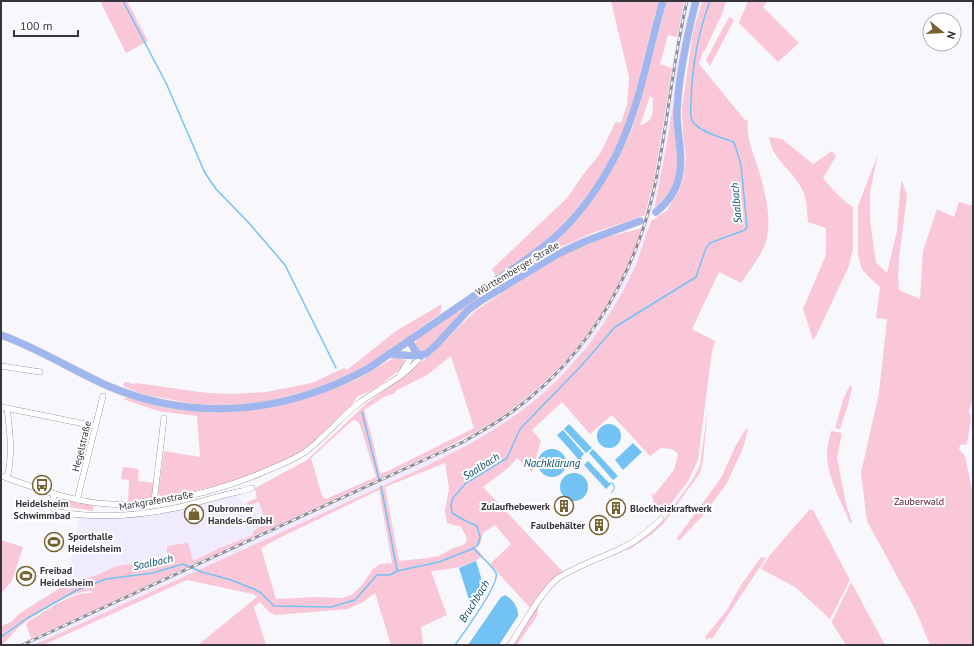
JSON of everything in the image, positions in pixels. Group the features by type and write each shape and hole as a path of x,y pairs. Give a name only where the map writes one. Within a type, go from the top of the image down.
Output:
{"main road":[{"path":"1,335 45,354 109,386 166,404 194,408 226,409 252,407 281,402 306,396 348,379 369,368 538,251 560,232 589,199 616,155 627,130 636,104 663,1"},
{"path":"656,212 664,206 675,188 681,166 677,111 689,31 696,1"},
{"name":"Württemberger Straße","path":"421,356 429,353 469,309 482,300 558,254 586,241 640,221"},
{"path":"406,342 412,356"},
{"path":"406,342 421,356"},
{"path":"389,354 421,356"}],"street":[{"path":"398,376 412,356"},
{"name":"Markgrafenstraße","path":"1,476 54,494 77,500 110,505 132,505 195,494 247,479 304,452 359,403 409,370 421,356"},
{"path":"1,366 40,372"},
{"name":"Hegelstraße","path":"77,500 103,396"},
{"path":"7,478 11,465 11,442 4,407 95,426"},
{"path":"154,502 164,418"},
{"name":"Markgrafenstraße","path":"54,494 52,506 58,512 87,516 116,516 145,514 179,507 252,488"},
{"path":"510,645 540,600 557,579 636,540 660,519"}],"shaded area":[{"path":"684,1 692,1 685,31 660,181 646,236 636,265 622,293 604,323 587,347 545,392 520,412 493,430 466,446 422,468 34,645 17,645 462,440 540,387 561,366 581,342 601,314 629,262 640,234 654,180 678,29"},
{"path":"237,495 240,497 242,503 247,502 248,505 259,501 266,523 259,527 253,535 193,561 168,546 168,559 116,566 97,575 68,585 79,518 133,518"}],"green space":[{"path":"100,1 127,1 148,41 126,53"},
{"path":"611,1 660,1 655,14 632,106 616,151 586,197 565,223 540,247 496,277 492,269 567,198 585,172 600,154 615,123 621,123 627,105 629,77"},
{"path":"667,1 684,1 677,37 668,35 660,64 672,68 654,180 645,215 590,234 561,247 473,303 430,347 425,351 419,351 415,346 417,339 501,282 547,247 618,160 631,132 640,105","holes":["650,96 653,98 653,111 651,118 649,121 640,125"]},
{"path":"692,1 694,1 680,69 678,168 669,192 654,210 666,148 685,31"},
{"path":"702,1 726,1 722,14 703,52 699,64 745,120 748,121 749,139 766,197 768,228 767,238 762,252 741,283 719,272 692,329 715,341 712,351 698,460 688,481 663,514 660,514 652,505 654,503 651,492 654,495 674,470 678,454 672,449 661,448 650,456 612,415 590,434 562,402 532,430 541,441 532,472 517,458 508,468 483,487 563,572 531,609 490,564 511,544 495,525 483,533 481,542 476,548 483,556 471,563 452,569 431,571 447,615 421,627 423,645 391,645 375,593 363,602 348,609 276,615 269,612 260,602 254,607 266,645 198,645 257,597 253,594 187,580 43,645 34,645 422,468 466,446 493,430 520,412 545,392 587,347 604,323 622,293 636,265 651,221 667,210 679,191 683,180 686,159 682,107 693,32","holes":["445,463 449,488 445,511 447,523 461,527 467,541 463,545 453,548 439,556 399,561 385,487","379,490 392,563 380,564 373,569 362,585 352,595 342,598 317,597 276,599 261,548"]},
{"path":"748,1 768,1 763,7 799,43 778,62 739,23"},
{"path":"729,17 734,20 710,66 706,60"},
{"path":"769,137 782,139 813,164 832,151 836,156 823,178 837,194 853,207 853,249 849,266 813,340 803,309 826,255 826,228 808,222 804,193 798,182 774,152"},
{"name":"Zauberwald","path":"878,154 870,192 870,221 876,263 887,273 897,231 902,180 907,196 899,258 899,290 920,299 923,251 937,209 954,217 959,202 973,206 973,400 969,411 971,418 967,444 960,445 959,449 965,456 973,490 973,645 930,645 916,611 867,521 861,473 879,393 887,319 876,318 880,287 862,269 858,255 858,206"},
{"path":"642,228 622,279 593,327 576,349 537,389 506,413 434,453 16,645 31,638 26,624 29,621 67,599 91,593 92,591 74,594 43,610 25,622 1,645 1,626 11,622 20,613 65,585 97,575 116,566 167,559 167,546 188,543 193,561 253,535 253,531 266,523 259,502 248,505 247,502 257,498 255,488 307,460 367,403 428,357 476,310 501,294 499,292 587,242","holes":["451,356 474,428 380,474 372,437 364,410 384,397 395,393 397,390 427,375","353,420 357,421 360,425 376,477 326,499 322,496 311,458"]},
{"path":"442,304 440,314 364,367 323,387 264,402 225,405 194,404 146,395 123,385 125,382 207,393 232,394 266,392 312,383 344,368 347,370 396,331"},
{"path":"395,357 403,358 405,363 401,369 373,390 358,396 350,407 309,446 297,454 280,463 233,482 170,497 162,497 158,494 164,451 200,457 197,416 158,411 123,399 130,397 197,411 302,400 356,380"},
{"path":"850,385 852,387 848,405 840,429 835,428 843,400"},
{"path":"708,408 703,460 700,473 663,524 651,535 627,551 627,547 649,533 666,517 693,479 700,465"},
{"path":"746,429 748,430 743,448 727,483 706,512 679,541 677,538 721,478 736,445"},
{"path":"831,431 842,433 837,458 846,504 852,522 850,523 835,489 827,462 827,450"},
{"path":"123,467 139,469 138,481 155,483 153,499 128,502 129,480 121,479"},
{"path":"61,499 93,505 93,511 57,505 56,503 58,500"},
{"path":"810,509 813,510 850,580 830,619 795,587 761,569 770,555"},
{"path":"1,540 23,547 12,581 1,593"},
{"path":"761,557 766,558 712,639 709,637 707,640 705,637 727,610 741,585"},
{"path":"851,582 885,645 846,645 832,623"},
{"path":"539,603 537,616 517,645 513,645"}],"water":[{"path":"569,424 592,448 586,453 564,429"},
{"name":"Nachklärung","path":"609,424 614,425 620,431 620,441 614,447 609,448 604,447 598,441 597,436 598,431 604,425"},
{"path":"563,430 584,454 580,461 557,435"},
{"path":"633,443 642,452 623,470 615,460"},
{"name":"Nachklärung","path":"552,449 562,453 566,463 562,473 552,477 542,473 538,463 542,453"},
{"path":"593,449 618,476 613,480 589,453"},
{"path":"588,461 609,483 612,482 614,484 615,488 610,494 614,488 612,483 606,489 584,465"},
{"name":"Nachklärung","path":"574,473 584,477 588,487 584,497 574,501 564,497 560,487 564,477"},
{"path":"476,561 483,584 470,603 459,568"},
{"name":"Freibad Heidelsheim","path":"20,567 36,572 32,584 16,580"},
{"path":"505,595 510,598 514,604 518,616 499,645 468,645 501,597"}],"waterway":[{"path":"123,1 166,83 205,173 216,189 249,223 285,265 336,368"},
{"name":"Saalbach","path":"1,637 26,619 77,590 106,579 153,573 183,564 202,572 231,580 254,589 261,593 274,606 331,607 355,600 377,575 390,575 397,571 439,562 472,549 478,545 480,537 477,526 452,513 451,505 453,498 466,483 507,458 520,429 581,366 615,327 696,277 706,248 710,243 745,230 747,227 741,165 734,142 696,126 690,112 694,63 702,25 710,1"},
{"path":"362,412 379,479"},
{"path":"381,486 397,570"},
{"name":"Bruchbach","path":"455,645 480,609 496,579 495,571 473,548"}],"railway":[{"path":"22,645 463,442 511,413 543,386 589,335 608,307 624,277 637,246 648,213 656,180 687,1"}],"place":[{"name":"Heidelsheim Schwimmbad","path":"42,485"},
{"name":"Zulaufhebewerk","path":"564,506"},
{"name":"Blockheizkraftwerk","path":"616,508"},
{"name":"Dubronner Handels-GmbH","path":"194,514"},
{"name":"Faulbehälter","path":"599,525"},
{"name":"Sporthalle Heidelsheim","path":"54,542"},
{"name":"Freibad Heidelsheim","path":"26,576"}]}
